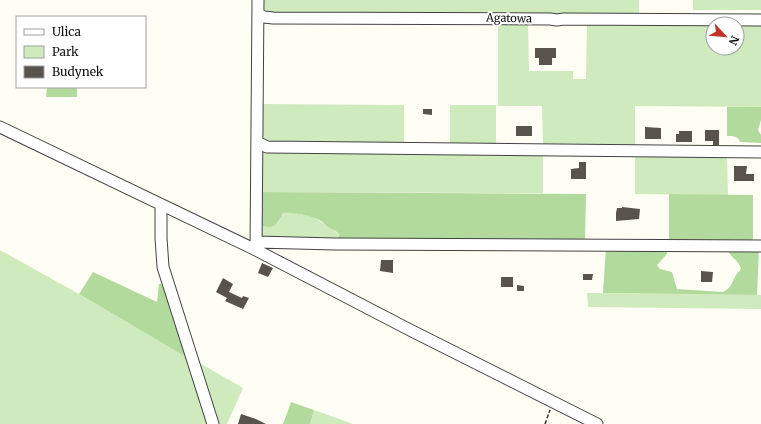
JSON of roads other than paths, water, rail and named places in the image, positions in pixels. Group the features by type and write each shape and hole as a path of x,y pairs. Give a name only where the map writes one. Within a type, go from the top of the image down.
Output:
{"street":[{"path":"256,246 258,0"},
{"name":"Agatowa","path":"258,14 264,17 273,18 761,20"},
{"path":"0,127 161,205 256,246 410,330 597,424"},
{"path":"257,142 267,146 761,152"},
{"path":"161,205 163,267 213,424"},
{"path":"256,246 335,244 761,246"}]}
